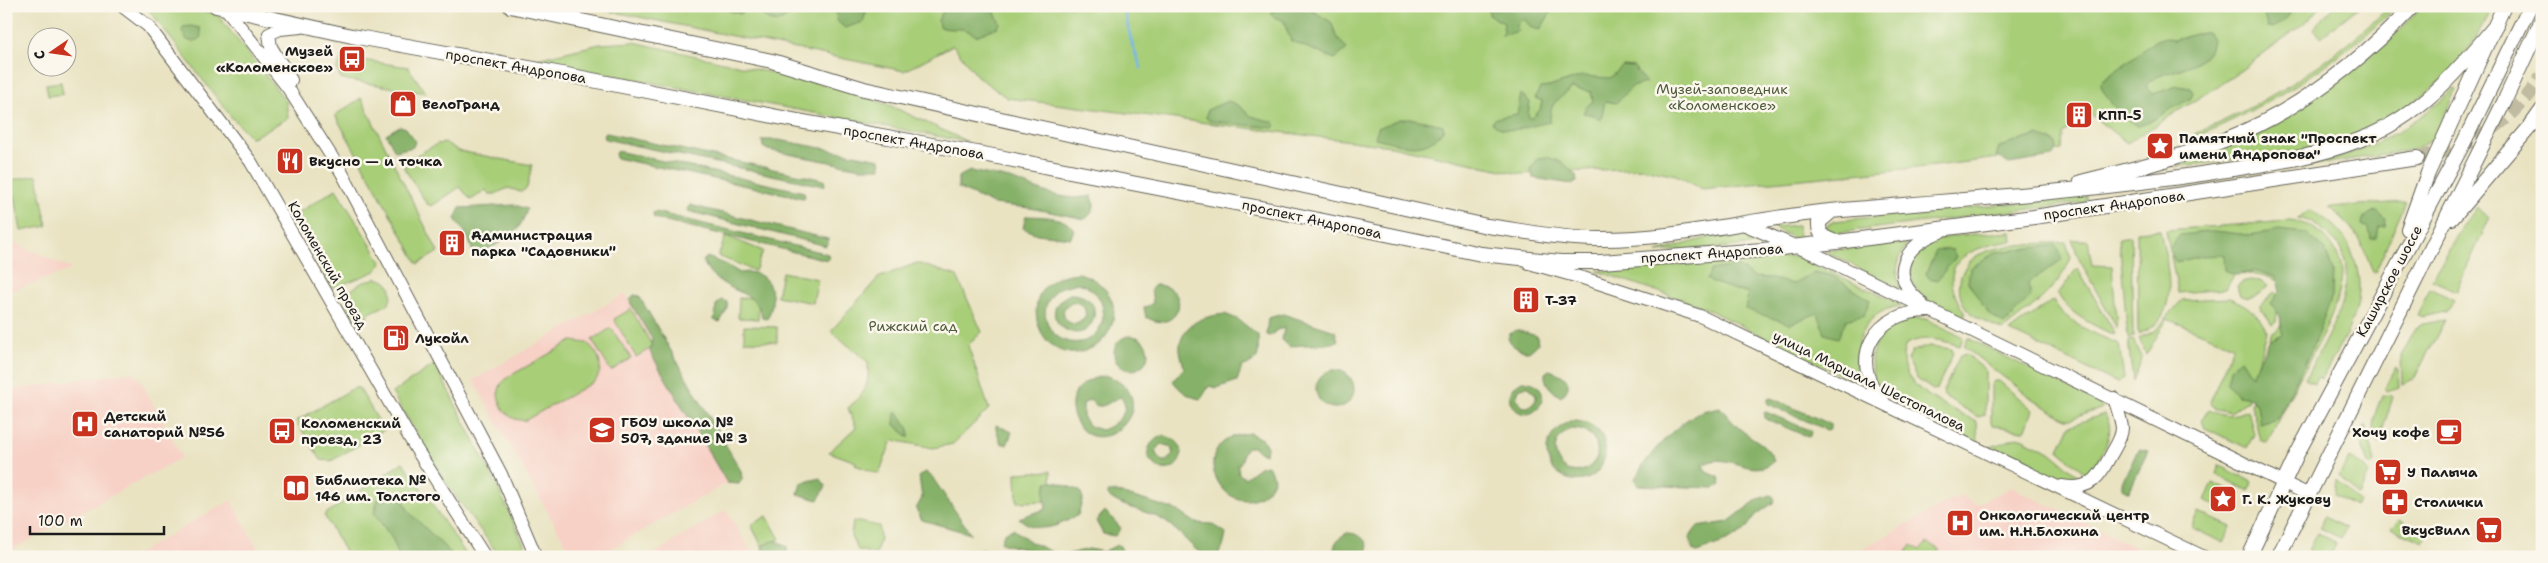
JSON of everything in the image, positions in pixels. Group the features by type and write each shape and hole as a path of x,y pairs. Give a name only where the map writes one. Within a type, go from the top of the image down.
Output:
{"main road":[{"name":"Коломенский проезд","path":"122,6 139,17 148,26 251,162 415,447 485,557"},
{"name":"проспект Андропова","path":"510,6 772,61 864,89 1487,226 1552,236 1597,240 1643,238 1832,211 2148,182 2267,164 2315,154 2359,140 2400,119 2440,89 2496,25"},
{"path":"2029,194 2140,167 2226,139 2317,90 2361,56 2413,6"},
{"path":"2388,281 2428,173 2504,6"},
{"name":"Каширское шоссе","path":"2249,557 2284,482 2388,281 2464,142 2530,6"},
{"name":"проспект Андропова","path":"222,7 304,27 993,156 1276,211 1481,254 1512,258 1601,262 1836,242 1957,227 2255,184 2416,158"},
{"path":"222,7 299,103 342,173 501,474 536,557"},
{"name":"Каширское шоссе","path":"2278,557 2307,494 2438,236 2542,20"},
{"path":"299,103 299,93 271,47 269,34 280,29 304,27"},
{"path":"2438,236 2542,110"},
{"path":"1832,211 1819,222 1820,233 1823,237 1836,242"},
{"path":"1743,224 1797,246 1933,311 2307,494"},
{"path":"1933,311 1915,297 1909,289 1903,270 1905,260 1916,243 1957,227"},
{"name":"улица Маршала Шестопалова","path":"1512,258 1586,279 1700,316 2204,557"},
{"path":"1887,406 1873,391 1868,377 1867,356 1871,342 1879,328 1894,317 1918,311 1933,311"},
{"path":"2049,483 2077,488 2093,482 2101,473 2121,434 2114,398"}],"shaded area":[{"path":"6,239 72,269 15,290 6,290"},
{"name":"ГБОУ школа № 507, здание № 3","path":"625,294 730,481 596,557 573,557 473,380"},
{"name":"Детский санаторий №56","path":"131,372 139,378 182,457 6,553 6,391"},
{"name":"Онкологический центр им. Н.Н.Блохина","path":"2011,487 2155,557 1848,557 1960,495 1976,505"},
{"path":"231,500 262,557 132,557 156,543"},
{"path":"726,510 754,557 648,557"}],"green space":[{"path":"146,6 216,13 286,101 288,118 252,138 232,118"},
{"name":"Музей-заповедник «Коломенское»","path":"585,6 2321,6 2311,18 2232,77 2127,143 2090,114 2063,134 2062,150 1935,166 1702,189 1676,175 1643,168 1520,174 1391,146 1007,98 977,76 953,45 904,71"},
{"path":"714,6 806,6 778,22 768,20 755,8 747,8 740,14"},
{"path":"835,6 868,6 863,22 845,28 837,21"},
{"path":"946,6 989,6 1000,23 998,27 976,36 962,29 939,27 938,20"},
{"path":"1277,6 1313,11 1331,22 1337,37 1347,49 1335,59 1291,41 1283,20 1273,17 1271,13"},
{"path":"1489,6 1547,6 1551,12 1540,30 1532,28 1524,19 1517,24 1518,31 1502,36 1504,23 1489,15"},
{"path":"2262,6 2296,7 2283,22 2272,28 2267,27"},
{"path":"2334,6 2360,6 2321,37 2313,28"},
{"path":"2390,6 2397,6 2327,65 2249,112 2194,138 2194,134 2247,109 2322,63 2346,45"},
{"path":"2423,6 2494,6 2470,48 2449,75 2390,120 2363,132 2304,150 2175,167 2231,144 2348,72 2391,39"},
{"path":"183,27 200,28 201,37 194,42 187,40 182,32"},
{"path":"2207,32 2213,40 2209,51 2201,59 2191,65 2159,76 2151,80 2146,86 2153,94 2177,86 2191,88 2193,93 2191,98 2147,123 2138,126 2121,113 2104,93 2101,82 2156,40 2166,37 2175,40"},
{"path":"634,42 843,89 889,105 968,142 532,60 600,44"},
{"path":"342,57 408,67 426,93 341,79 337,69"},
{"path":"1623,66 1634,67 1646,83 1632,87 1616,103 1605,101 1601,120 1594,115 1583,113 1586,107 1593,101 1591,92 1572,88 1553,105 1550,122 1513,130 1499,127 1492,123 1496,118 1517,114 1521,94 1530,102 1528,115 1531,119 1540,110 1542,101 1535,98 1540,88 1549,87 1582,76 1610,78"},
{"path":"61,82 63,94 48,96 46,84"},
{"path":"2454,89 2456,90 2433,139 2416,149 2303,167 2346,155 2384,139 2419,118"},
{"path":"361,98 438,252 418,264 335,115"},
{"path":"1228,101 1238,105 1251,116 1273,122 1276,125 1274,128 1210,121 1206,118 1207,110"},
{"path":"1400,119 1415,119 1443,125 1444,129 1429,143 1420,145 1403,145 1375,138 1378,128"},
{"path":"400,126 406,128 415,141 413,147 395,151 386,134"},
{"path":"604,134 824,180 825,185 605,139"},
{"path":"2038,135 2056,143 2057,149 2052,157 2009,164 1996,156 1999,147"},
{"path":"762,140 779,140 880,159 881,168 860,168 768,150 763,147"},
{"path":"446,143 459,151 532,165 527,188 521,192 508,188 495,194 489,194 486,190 471,200 460,187 432,206 427,204 404,168 406,161 437,144"},
{"path":"617,151 804,192 805,197 616,158 615,153"},
{"path":"1547,157 1562,162 1576,175 1577,182 1572,184 1533,178 1531,169 1538,158"},
{"path":"970,171 1013,180 1051,194 1071,197 1092,196 1093,209 1085,219 1030,208 993,204 958,188 958,177"},
{"path":"37,175 47,226 21,231 12,180"},
{"path":"336,189 382,263 376,271 336,287 330,287 293,216"},
{"path":"2087,196 2087,202 1828,234 1824,227 1834,221"},
{"path":"2406,202 2375,273 2373,273 2357,236 2345,221 2329,207"},
{"path":"515,205 527,209 516,231 501,242 474,255 467,235 455,219 460,208"},
{"path":"690,205 828,239 828,244 826,246 688,211 687,209"},
{"path":"2477,207 2490,217 2456,291 2432,280 2459,232"},
{"path":"2376,210 2386,219 2385,226 2379,227 2377,238 2371,239 2369,228 2362,225 2363,218"},
{"path":"2309,211 2323,217 2344,238 2356,265 2359,280 2356,310 2349,327 2322,379 2317,377 2314,383 2305,379 2332,327 2340,307 2345,288 2346,269 2341,251 2330,236 2315,224 2297,218"},
{"path":"653,213 828,254 829,259 654,218"},
{"path":"1026,216 1064,221 1074,229 1071,238 1037,234 1023,228"},
{"path":"2289,221 2307,225 2323,235 2336,252 2342,272 2336,302 2330,319 2289,398 2258,377 2268,353 2271,334 2281,325 2283,319 2282,284 2261,275 2238,275 2232,270 2234,275 2226,289 2178,293 2166,230"},
{"path":"1798,225 1799,238 1796,239 1772,227"},
{"path":"2160,230 2168,274 2169,290 2167,304 2162,317 2152,327 2138,334 2137,232"},
{"path":"2279,230 2306,233 2325,250 2333,271 2332,296 2312,349 2277,419 2260,424 2257,406 2251,398 2238,396 2227,383 2230,369 2241,359 2252,376 2269,341 2282,334 2280,316 2271,303 2280,291 2276,277 2257,271 2236,275 2225,270 2224,255 2202,256 2176,262 2168,250 2180,235 2214,231 2250,235"},
{"path":"2011,232 2012,241 1980,248 1968,254 1959,261 1953,271 1952,282 1956,297 1965,314 1963,320 1933,306 1916,290 1911,273 1911,265 1919,250 1927,244 1936,240 1957,236"},
{"path":"1748,234 1767,241 1767,244 1657,252 1710,237"},
{"path":"726,236 763,251 755,271 718,256"},
{"path":"2131,236 2133,337 2128,339 2119,238"},
{"path":"2072,240 2088,240 2092,265 2112,266 2117,329 2079,259"},
{"path":"2066,242 2071,258 2059,280 2042,298 2003,330 1983,321 1972,314 1966,307 1962,300 1960,283 1965,267 1978,255 2009,246"},
{"path":"1908,243 1901,255 1897,271 1901,289 1824,251"},
{"path":"2056,245 2063,259 2028,283 2031,296 2004,324 1988,313 1968,282 1970,268 1996,252"},
{"path":"1953,250 1956,257 1937,280 1929,278 1926,273 1936,251"},
{"path":"1796,256 1902,305 1885,310 1874,317 1862,333 1856,364 1859,384 1701,306 1597,271"},
{"path":"707,257 725,264 740,273 750,272 758,274 765,279 772,293 771,310 767,319 762,318 759,308 754,301 727,286 709,272 703,261"},
{"name":"Рижский сад","path":"917,263 957,276 982,332 968,345 989,409 953,444 933,448 892,440 879,474 855,465 856,462 829,452 856,427 848,408 863,393 867,383 868,370 868,362 831,331 878,278"},
{"path":"1734,266 1739,267 1753,277 1769,278 1793,284 1815,272 1833,276 1870,300 1864,315 1846,320 1838,338 1825,334 1818,313 1790,324 1745,309 1748,294 1707,279 1711,270"},
{"path":"2077,268 2115,333 2114,335 2068,308 2058,294"},
{"path":"782,272 818,279 813,303 777,296"},
{"path":"1079,273 1097,282 1109,295 1113,303 1113,321 1105,338 1094,347 1069,353 1055,347 1044,336 1037,321 1037,305 1043,290 1057,278","holes":["1078,283 1091,290 1100,299 1103,310 1102,321 1098,331 1090,338 1079,342 1066,341 1057,336 1047,322 1045,312 1049,299 1059,288"]},
{"path":"376,278 385,281 390,287 389,304 367,314 368,317 352,316 346,303 349,292 359,284"},
{"path":"2250,280 2260,281 2268,286 2255,296 2247,297 2239,294 2237,286 2242,282"},
{"path":"1155,285 1167,287 1175,293 1178,301 1178,309 1174,316 1167,321 1158,321 1146,317 1144,308 1153,303 1151,289"},
{"path":"2430,288 2454,300 2448,311 2424,317 2417,315"},
{"path":"2274,292 2279,296 2276,321 2272,324 2260,307"},
{"path":"1070,294 1080,295 1088,299 1094,311 1089,327 1081,332 1072,332 1063,328 1057,321 1054,312 1058,303","holes":["1072,302 1081,304 1084,309 1085,318 1077,324 1073,324 1068,322 1065,317 1064,308"]},
{"path":"634,295 639,296 741,471 742,479 739,484 727,483 650,352 652,339 631,304 630,300"},
{"path":"739,298 759,298 758,319 738,318"},
{"path":"2229,298 2252,310 2267,332 2247,401 2231,412 2216,409 2210,402 2233,346 2167,319 2146,355 2139,338 2155,331 2182,300"},
{"path":"722,300 727,302 727,307 720,322 714,320 716,305"},
{"path":"2053,300 2058,308 2073,322 2119,344 2124,378 2117,383 2010,331"},
{"path":"631,309 653,347 636,357 614,319"},
{"path":"1225,314 1239,320 1258,335 1258,356 1253,362 1242,367 1237,381 1217,388 1209,386 1201,399 1193,397 1178,387 1173,381 1184,368 1180,348 1182,337 1196,322 1210,316"},
{"path":"1283,314 1335,331 1338,341 1326,344 1289,347 1282,340 1284,328 1277,330 1270,336 1266,335 1268,318"},
{"path":"1913,318 1926,319 1963,337 1960,346 1933,339 1913,341 1906,344 1903,359 1906,372 1925,393 1977,422 1978,443 1891,400 1880,388 1874,376 1871,363 1878,341 1886,331 1898,323"},
{"path":"2445,320 2414,379 2402,384 2401,356 2418,325"},
{"path":"744,326 777,327 777,342 744,341"},
{"path":"611,328 631,358 611,371 592,340"},
{"path":"1516,330 1537,336 1538,344 1529,352 1516,348 1508,338"},
{"path":"1131,336 1143,341 1148,353 1143,365 1131,370 1119,365 1114,353 1119,341"},
{"path":"1968,338 2095,401 2103,408 2066,419 2034,400 1964,347"},
{"path":"2133,340 2142,359 2133,381 2128,341"},
{"path":"572,341 587,343 595,351 600,371 595,381 526,420 511,417 499,400 498,394 501,384 508,377"},
{"path":"1930,346 1951,349 1953,353 1937,389 1933,390 1917,379 1908,360 1912,351"},
{"path":"1966,354 1985,370 1985,415 1978,417 1944,396 1943,391 1960,356"},
{"path":"435,364 496,484 530,557 500,557 444,480 392,393"},
{"path":"2395,368 2398,369 2399,387 2387,391 2385,388"},
{"path":"1335,370 1349,375 1354,389 1349,403 1335,408 1321,403 1316,389 1321,375"},
{"path":"1549,370 1563,376 1568,383 1566,392 1561,397 1547,384 1545,373"},
{"path":"1107,376 1125,387 1132,400 1131,413 1123,425 1112,434 1098,437 1085,432 1075,419 1072,402 1078,389 1099,377","holes":["1121,397 1125,407 1116,422 1101,430 1089,426 1083,418 1083,404 1090,400 1098,406 1105,405"]},
{"path":"2256,380 2288,400 2267,443 2260,440 2251,403"},
{"path":"1522,381 1534,383 1540,389 1542,396 1541,403 1531,413 1523,414 1515,409 1510,401 1512,389","holes":["1529,387 1536,395 1536,400 1528,407 1523,407 1516,399 1519,389"]},
{"path":"1994,381 1999,381 2033,410 2026,429 2022,431 1993,425 1991,422 1991,385"},
{"path":"354,388 359,388 384,430 331,461 321,460 296,421"},
{"path":"2391,395 2393,397 2378,444 2374,430 2375,415 2382,396"},
{"path":"1771,398 1830,424 1830,429 1827,430 1768,404 1768,399"},
{"path":"1720,407 1731,421 1768,450 1774,461 1757,468 1721,460 1703,465 1706,472 1719,477 1721,485 1714,488 1637,485 1635,479 1646,461 1671,434 1697,413"},
{"path":"2209,409 2228,415 2248,410 2254,434 2247,448 2205,428 2202,421"},
{"path":"1766,412 1811,431 1810,436 1808,437 1764,418 1764,413"},
{"path":"895,413 898,413 909,429 909,438 894,424"},
{"path":"2104,414 2110,428 2107,443 2092,471 2085,473 2060,452 2059,449 2070,426"},
{"path":"1570,421 1587,423 1598,431 1604,442 1605,454 1601,466 1594,475 1582,480 1568,479 1559,475 1552,468 1547,447 1549,440 1557,429","holes":["1571,429 1577,429 1592,436 1596,445 1597,457 1588,468 1572,471 1567,470 1562,465 1555,448 1560,437"]},
{"path":"996,425 1012,432 1007,445 1001,443"},
{"path":"2366,425 2375,462 2370,466 2359,437"},
{"path":"1250,433 1263,440 1267,447 1266,454 1259,452 1254,447 1247,447 1238,466 1239,474 1245,478 1261,466 1268,465 1274,478 1271,486 1260,496 1253,499 1240,499 1228,494 1219,484 1214,472 1213,459 1218,447 1230,438"},
{"path":"1161,436 1166,436 1177,442 1180,446 1181,454 1175,467 1168,469 1160,468 1154,464 1149,458 1148,451 1152,443","holes":["1162,444 1171,447 1173,455 1166,461 1162,461 1156,454 1156,450"]},
{"path":"2019,437 2050,452 2086,482 2065,484 1988,448"},
{"path":"2140,449 2148,451 2129,492 2122,488 2122,482 2136,453"},
{"path":"2349,458 2365,467 2369,473 2359,495 2339,476"},
{"path":"403,462 468,557 348,557 324,515"},
{"path":"2219,465 2252,482 2249,491 2216,474"},
{"path":"1051,471 1052,501 1017,502 1016,473"},
{"path":"926,472 932,477 971,534 922,520 916,509 922,498 919,476"},
{"path":"820,478 826,486 818,500 798,494 801,483"},
{"path":"2336,480 2359,501 2355,507 2334,495"},
{"path":"1047,482 1057,482 1080,491 1083,498 1078,515 1056,526 1034,527 1019,518 1046,509 1044,493"},
{"path":"2213,483 2228,490 2219,508 2205,500"},
{"path":"1108,492 1117,492 1176,510 1196,523 1212,524 1226,533 1223,547 1216,557 1206,557 1164,521 1113,500 1107,495"},
{"path":"391,494 403,499 409,512 455,557 399,557 393,540 374,513 379,496"},
{"path":"1770,495 1774,497 1773,503 1756,515 1745,530 1729,540 1697,552 1693,550 1689,538 1697,527 1728,522 1758,499"},
{"path":"1105,511 1121,528 1115,536 1103,534 1096,521"},
{"path":"2198,512 2231,527 2223,543 2191,527"},
{"path":"767,516 780,539 763,548 751,525"},
{"path":"2324,517 2346,528 2341,538 2319,528"},
{"path":"2399,520 2410,524 2427,536 2423,542 2391,528"},
{"path":"853,521 879,526 880,538 876,554 858,550 851,536"},
{"path":"1013,529 1031,542 1060,556 1052,557 1001,543 1004,533"},
{"path":"1347,533 1352,533 1364,539 1367,547 1366,557 1336,557 1334,549 1336,543 1340,537"},
{"path":"2317,533 2337,543 2330,557 2321,557 2308,550"},
{"path":"775,540 787,546 787,554 779,557 765,557 762,552 763,545"},
{"path":"1927,543 1940,549 1937,557 1903,557 1911,545 1920,550"},
{"path":"1117,545 1120,546 1125,557 1066,557 1065,555 1089,549 1103,552"},
{"path":"984,549 1012,557 963,557 965,550"}],"waterway":[{"path":"1123,6 1132,44 1141,68"}],"tunnel":[{"path":"2417,158 2455,147 2488,131 2517,108 2542,76"}],"place":[{"name":"Музей «Коломенское»","path":"352,59"},
{"name":"ВелоГранд","path":"403,104"},
{"name":"КПП-5","path":"2079,115"},
{"name":"Памятный знак \"Проспект имени Андропова\"","path":"2160,146"},
{"name":"Вкусно — и точка","path":"290,161"},
{"name":"Администрация парка \"Садовники\"","path":"452,243"},
{"name":"Т-37","path":"1526,300"},
{"name":"Лукойл","path":"396,338"},
{"name":"Детский санаторий №56","path":"85,424"},
{"name":"ГБОУ школа № 507, здание № 3","path":"602,430"},
{"name":"Коломенский проезд, 23","path":"282,431"},
{"name":"Хочу кофе","path":"2449,432"},
{"name":"У Палыча","path":"2388,472"},
{"name":"Библиотека № 146 им. Толстого","path":"296,488"},
{"name":"Г. К. Жукову","path":"2223,499"},
{"name":"Столички","path":"2395,502"},
{"name":"Онкологический центр им. Н.Н.Блохина","path":"1960,523"},
{"name":"ВкусВилл","path":"2489,530"}]}
